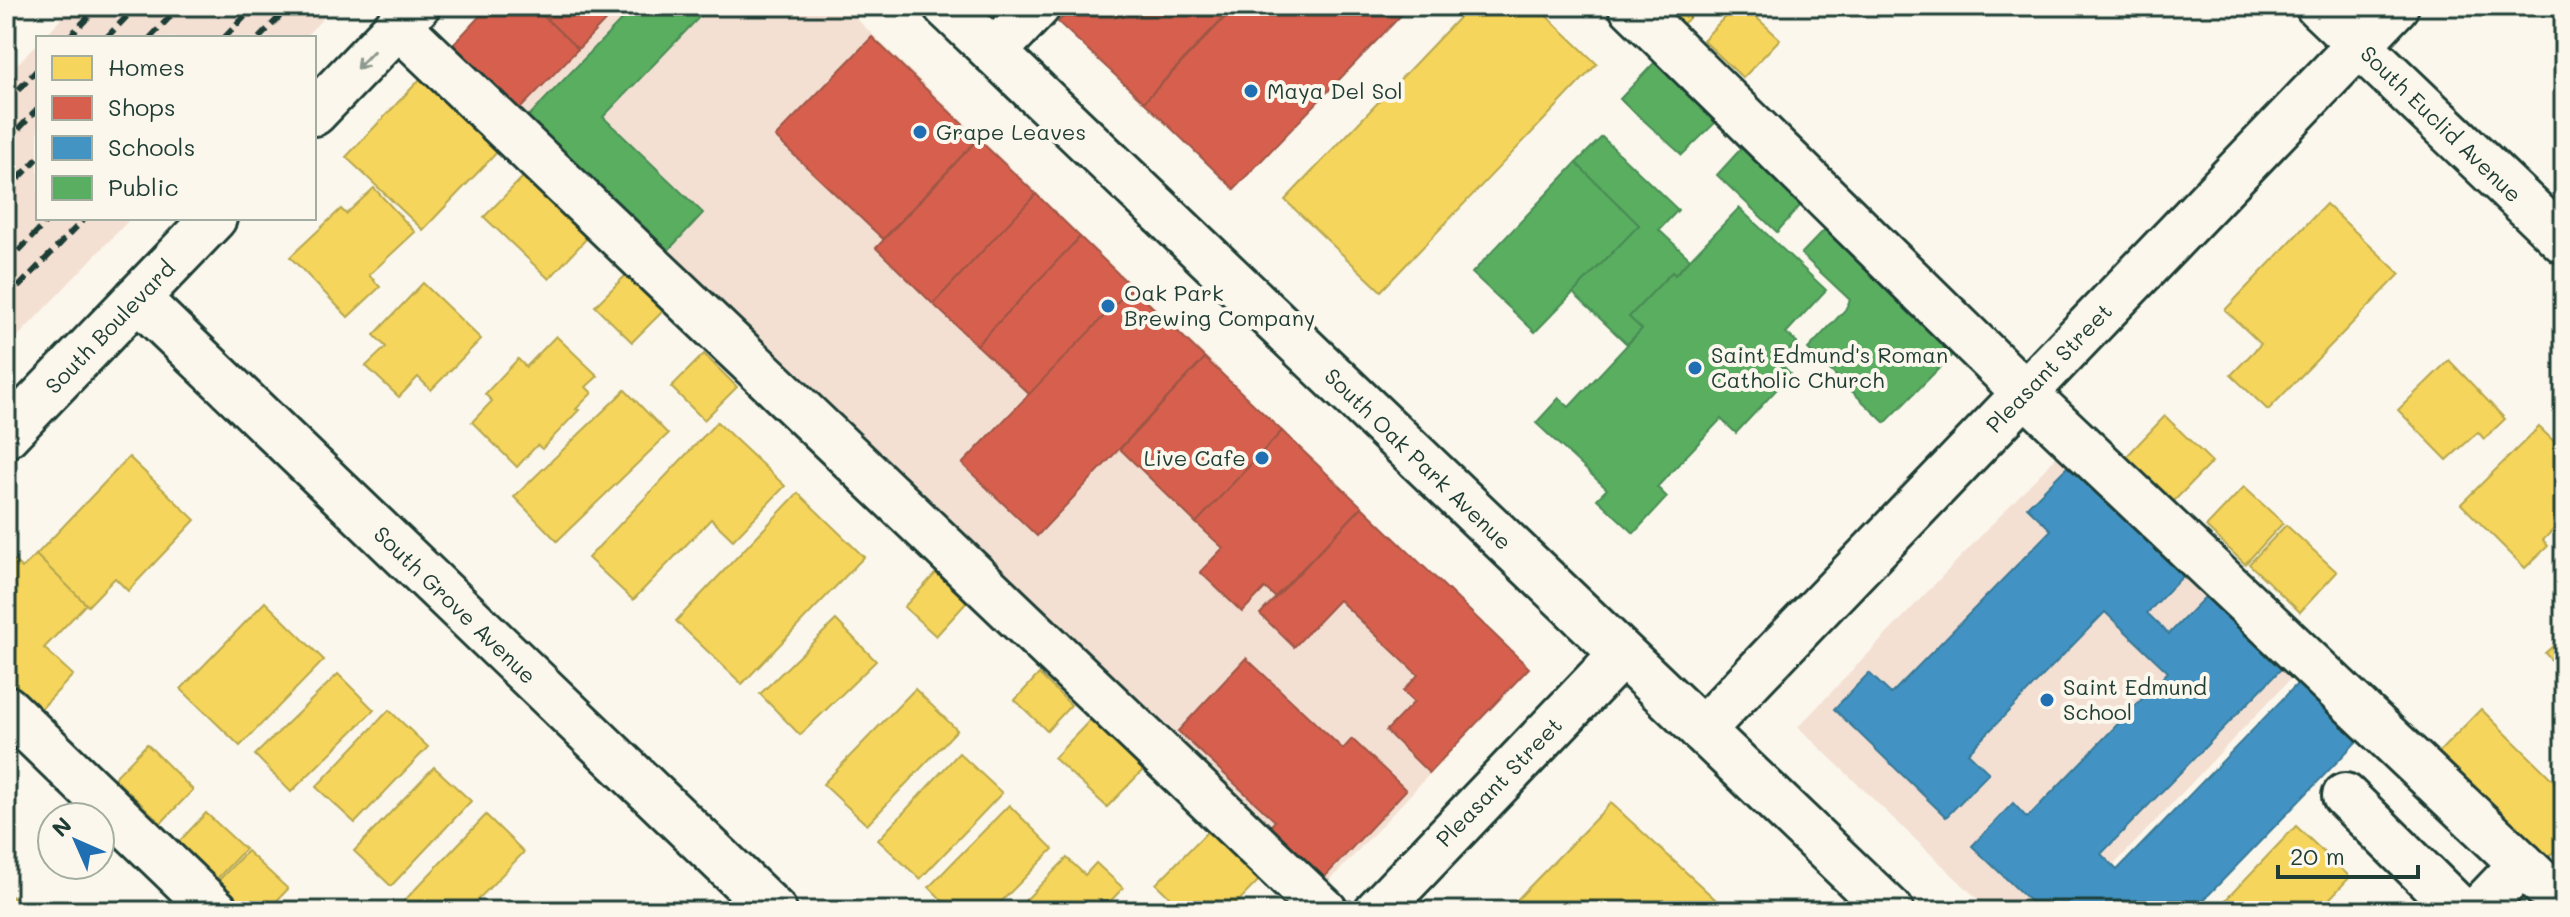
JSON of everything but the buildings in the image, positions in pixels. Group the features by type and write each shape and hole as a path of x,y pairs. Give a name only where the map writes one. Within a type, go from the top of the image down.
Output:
{"street":[{"name":"South Oak Park Avenue","path":"946,6 1891,911"},
{"path":"994,52 1038,6"},
{"path":"1631,6 2025,393 2564,904"},
{"name":"South Euclid Avenue","path":"2318,6 2564,241"},
{"name":"Pleasant Street","path":"1702,730 2396,6"},
{"path":"316,111 407,16 1325,911"},
{"name":"South Boulevard","path":"6,435 212,220"},
{"name":"South Grove Avenue","path":"137,298 774,911"},
{"name":"Pleasant Street","path":"1377,911 1622,654"},
{"path":"6,708 216,911"},
{"path":"2345,796 2461,911"},
{"path":"2477,911 2522,864"}],"shaded area":[{"path":"73,6 335,6 306,36 45,36"},
{"path":"489,6 843,6 1529,668 1321,890 449,49"},
{"path":"36,45 36,220 129,220 6,349 6,76"},
{"name":"Saint Edmund School","path":"2062,451 2296,673 2070,911 1990,911 1798,727"}],"railway":[{"path":"70,36 99,6"},
{"path":"108,36 137,6"},
{"path":"152,36 180,6"},
{"path":"226,36 255,6"},
{"path":"261,36 290,6"},
{"path":"6,103 36,71"},
{"path":"6,142 36,111"},
{"path":"6,192 36,160"},
{"path":"6,264 48,220"},
{"path":"6,300 83,220"}],"place":[{"name":"Maya Del Sol","path":"1251,91"},
{"name":"Grape Leaves","path":"920,132"},
{"name":"Oak Park Brewing Company","path":"1108,306"},
{"name":"Saint Edmund's Roman Catholic Church","path":"1695,368"},
{"name":"Live Cafe","path":"1262,458"},
{"name":"Saint Edmund School","path":"2047,700"}]}
